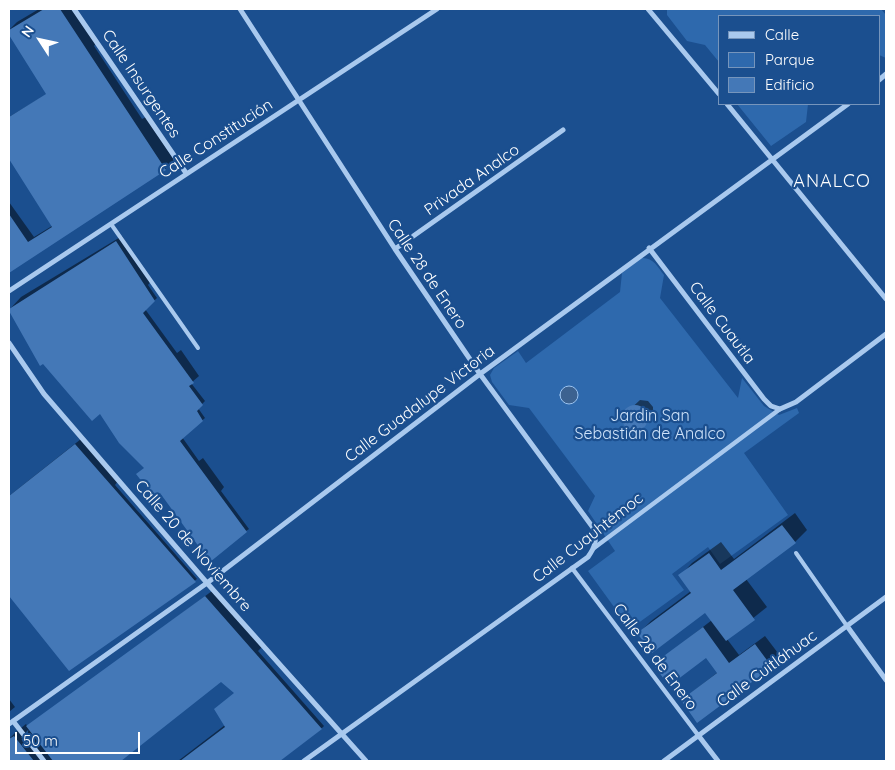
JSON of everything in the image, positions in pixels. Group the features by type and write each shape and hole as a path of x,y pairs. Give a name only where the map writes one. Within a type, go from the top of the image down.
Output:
{"street":[{"name":"Calle Insurgentes","path":"74,9 186,174"},
{"name":"Calle 28 de Enero","path":"240,9 395,249 480,374 594,529 597,538 594,548"},
{"name":"Calle Constitución","path":"9,291 437,9"},
{"path":"648,9 718,93"},
{"path":"727,105 886,300"},
{"name":"Calle Guadalupe Victoria","path":"11,723 208,583 480,374 649,248 847,105"},
{"name":"Privada Analco","path":"395,249 562,130"},
{"name":"Calle Cuautla","path":"649,248 764,399 771,406 780,409"},
{"name":"Calle Cuauhtémoc","path":"304,761 588,557 594,548 780,409 796,402 886,334"},
{"name":"Calle 20 de Noviembre","path":"9,343 44,394 366,761"},
{"name":"Calle 28 de Enero","path":"572,568 718,761"},
{"name":"Calle Cuitláhuac","path":"664,761 698,734 886,597"},
{"path":"846,626 886,680"},
{"path":"11,723 44,761"}],"lane":[{"path":"110,224 198,348"},
{"path":"796,553 846,626"}],"green space":[{"path":"667,9 881,9 886,15 886,58 880,55 880,15 718,15 718,61 705,45 687,41 667,15"},
{"path":"738,105 808,105 806,122 771,146"},
{"name":"Jardin San Sebastián de Analco","path":"641,258 652,261 664,275 660,298 738,398 742,378 764,406 779,415 797,408 799,413 744,453 788,515 720,564 708,547 672,574 684,590 630,629 588,571 615,551 588,511 595,496 529,408 509,405 492,382 490,375 494,368 518,351 526,363 620,292 622,273"}],"shaded area":[{"path":"569,386 575,389 578,395 575,401 569,404 563,401 560,395 563,389"}],"building":[{"path":"44,9 60,9 166,170 9,273 9,214 28,242 52,227 9,159 9,117 46,94 9,35 9,30"},
{"path":"116,241 155,301 143,313 194,383 189,386 203,405 197,411 203,421 180,441 247,532 210,562 160,493 154,497 136,474 144,468 119,443 100,414 92,421 43,364 40,366 9,311 9,309"},
{"path":"635,405 644,409 648,418 644,427 635,431 626,427 622,418 626,409"},
{"path":"75,444 196,582 69,671 9,596 9,496"},
{"path":"782,525 796,543 733,590 755,620 726,641 705,613 652,653 637,633 691,593 678,575 709,553 721,570"},
{"path":"205,596 322,729 280,761 180,761 225,727 214,709 234,693 221,682 121,761 53,761 26,726"},
{"path":"703,627 729,663 755,644 772,667 697,723 681,700 717,673 706,658 669,686 653,664"},
{"path":"14,736 34,761 9,761 9,739"}],"district":[{"name":"ANALCO","path":"832,182"}]}
